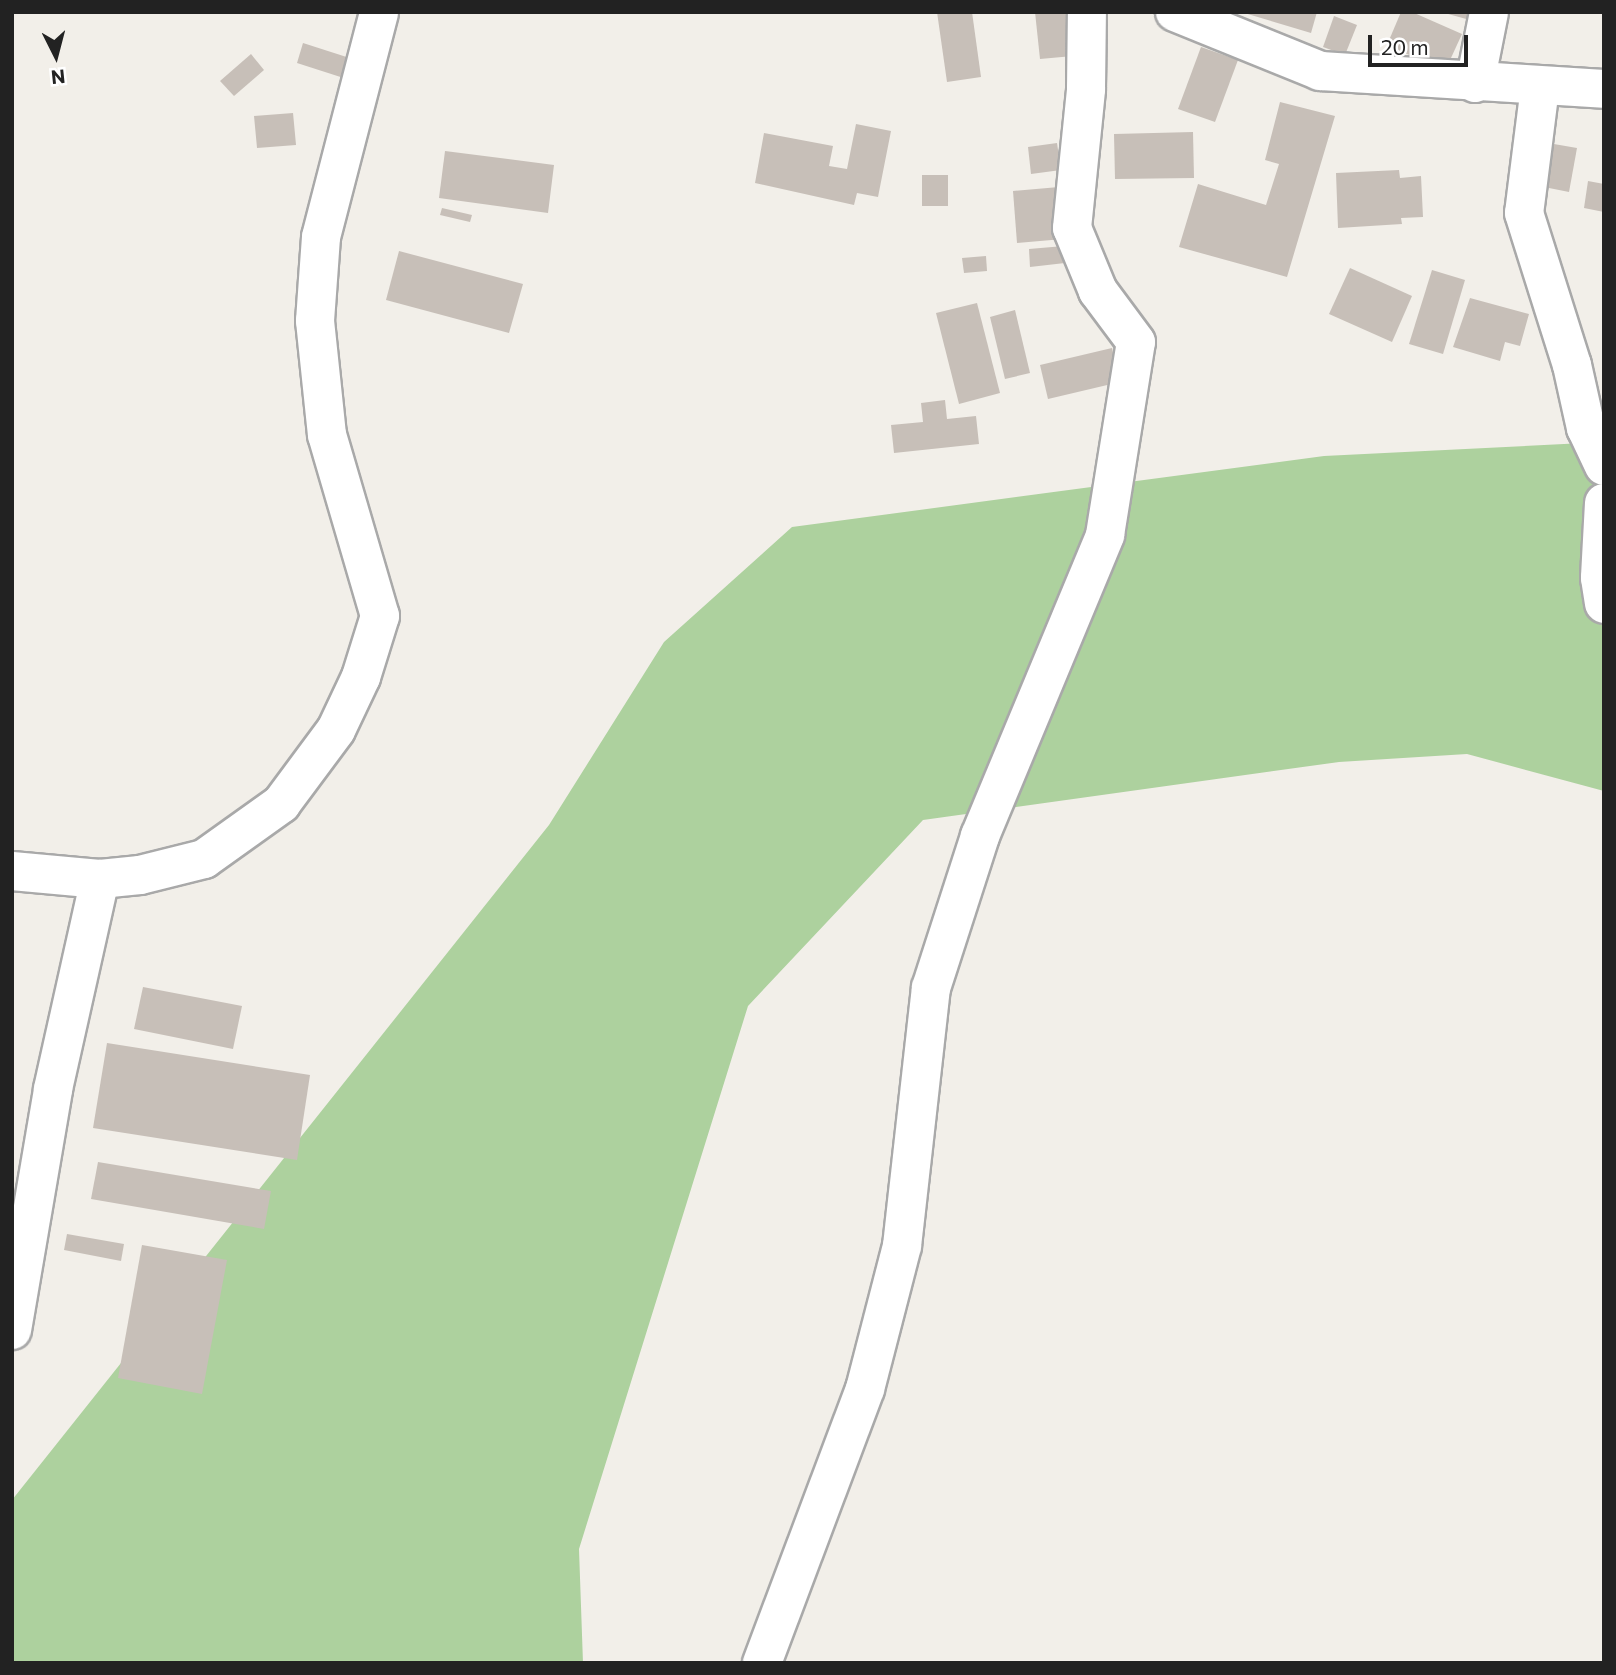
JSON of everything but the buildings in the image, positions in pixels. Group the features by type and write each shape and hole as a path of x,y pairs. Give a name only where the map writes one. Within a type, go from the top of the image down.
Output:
{"street":[{"path":"12,871 100,879 140,875 204,859 250,829 281,804 336,730 361,677 380,616 327,435 315,321 321,237 379,12"},
{"path":"762,1663 865,1389 902,1245 931,988 981,836 1105,535 1136,342 1098,291 1072,228 1086,89 1087,12"},
{"path":"1175,12 1320,71 1475,83 1604,89"},
{"path":"1475,83 1489,12"},
{"path":"1540,87 1524,213 1572,365 1586,428 1604,466"},
{"path":"1604,503 1600,578 1604,604"},
{"path":"12,1331 53,1089 100,879"}],"green space":[{"path":"1604,442 1604,791 1467,754 1339,762 923,820 748,1006 579,1549 583,1663 12,1663 12,1500 549,825 664,642 792,527 1324,456"}]}
